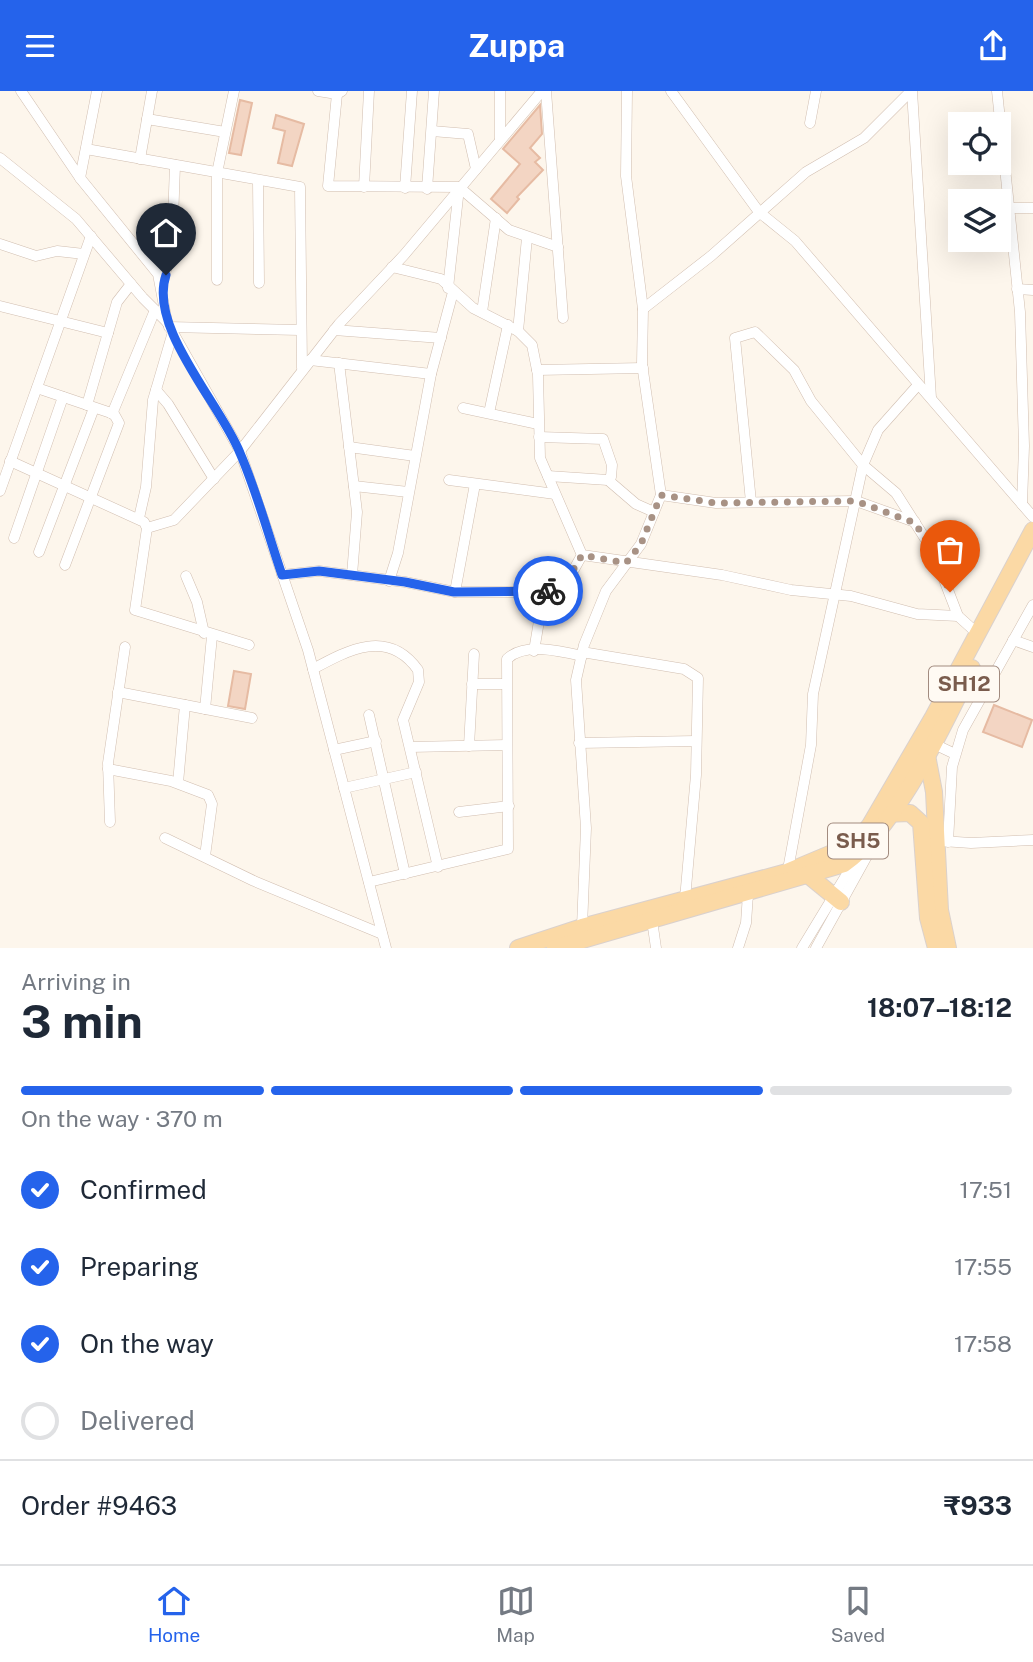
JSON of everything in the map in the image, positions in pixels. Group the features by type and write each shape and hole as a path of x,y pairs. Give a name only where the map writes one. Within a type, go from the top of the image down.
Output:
{"main road":[{"path":"948,948 940,910 942,841 927,746 978,634 1033,530"},
{"name":"SH12","path":"871,831 927,746 1033,551"},
{"name":"SH5","path":"555,948 748,894 848,848 871,831 911,813 921,823 928,918 936,948"},
{"name":"SH5","path":"518,948 582,927 685,899 787,877 808,876 844,864 871,831"},
{"path":"808,876 837,899"}],"street":[{"path":"21,91 80,178 158,274 170,327 156,390 146,487 139,518"},
{"path":"80,178 97,91"},
{"path":"140,159 152,91"},
{"path":"217,280 217,173 234,91"},
{"path":"318,91 340,92 328,186 427,189 459,187 509,230 558,247"},
{"path":"364,187 369,91"},
{"path":"405,188 412,91"},
{"path":"427,189 434,91"},
{"path":"500,91 500,140"},
{"path":"147,528 174,520 240,451 334,330 544,91"},
{"path":"544,91 563,318"},
{"path":"582,927 586,828 576,680 582,654 606,591 641,544 661,495 643,368 643,309 626,176 627,91"},
{"path":"671,91 759,212 795,241 1033,517"},
{"path":"810,123 816,91"},
{"path":"643,309 711,256 806,172 864,138 912,91"},
{"path":"912,91 931,398"},
{"path":"997,91 1007,189"},
{"path":"147,118 225,132"},
{"path":"432,131 468,134 476,169"},
{"path":"86,149 258,181 296,184 302,192 302,368"},
{"path":"0,158 76,219 170,327 240,451 313,669 386,948"},
{"path":"161,289 173,248 175,165"},
{"path":"258,181 259,283"},
{"path":"389,581 398,552 431,374 451,290 459,187"},
{"path":"1011,208 1033,208"},
{"path":"482,312 496,218"},
{"path":"1011,228 1017,289 1024,446 1022,504"},
{"path":"0,491 91,236"},
{"path":"517,331 527,238"},
{"path":"0,244 36,256 57,251 84,254"},
{"path":"392,267 441,279 451,290 482,312 517,331 532,345 537,370 540,458 582,555"},
{"path":"39,552 90,406 120,295 131,284"},
{"path":"1017,289 1033,290"},
{"path":"0,306 108,333"},
{"path":"112,414 155,310"},
{"path":"489,413 508,325"},
{"path":"170,327 300,330"},
{"path":"334,330 441,338"},
{"path":"751,502 735,338 755,332 794,370 811,401 863,465 896,493 942,568 958,616 978,634"},
{"path":"310,360 431,374"},
{"path":"339,363 358,524 352,575"},
{"path":"537,370 580,367 601,371 643,368"},
{"path":"787,877 808,763 813,694 863,465 878,430 918,384"},
{"path":"37,388 118,418 118,429 89,496 65,565"},
{"path":"156,390 168,404 214,479"},
{"path":"15,538 64,397"},
{"path":"463,408 538,423"},
{"path":"539,436 603,439 612,464 611,477 608,480"},
{"path":"349,447 415,456"},
{"path":"10,461 139,518 147,528 135,610 249,645"},
{"path":"548,477 608,480 636,504 654,512"},
{"path":"449,480 555,494"},
{"path":"454,592 475,484"},
{"path":"354,485 408,492"},
{"path":"661,495 716,503 856,501 915,523"},
{"path":"282,575 319,571 454,592 544,591 562,589 582,555"},
{"path":"582,555 851,596 918,614 958,616"},
{"path":"186,576 208,634 205,709"},
{"path":"534,651 544,591"},
{"path":"1033,605 963,730 955,754 942,841 1033,841"},
{"path":"1013,640 1033,647"},
{"path":"313,669 364,645 393,650 414,664 418,670 419,682 403,720 438,867"},
{"path":"110,821 108,769 125,647"},
{"path":"369,882 508,849 506,684 509,657 534,651 555,650 693,673 698,678 696,775 685,899"},
{"path":"469,746 474,654"},
{"path":"472,684 506,684"},
{"path":"118,692 252,718"},
{"path":"177,783 185,705"},
{"path":"369,715 386,779 405,874"},
{"path":"334,750 376,741"},
{"path":"579,743 696,741"},
{"path":"410,747 508,745"},
{"path":"927,746 955,754"},
{"path":"108,769 177,783 194,788 211,799 205,856"},
{"path":"344,788 416,772"},
{"path":"459,812 509,806"},
{"path":"802,948 868,854 871,831"},
{"path":"816,948 871,831"},
{"path":"165,838 254,881 382,934"},
{"path":"738,948 746,923 748,894"},
{"path":"652,921 656,948"}],"building":[{"path":"240,100 252,103 241,155 229,153"},
{"path":"540,105 542,134 530,148 540,158 535,162 543,170 517,197 519,199 507,213 491,199 520,164 503,149"},
{"path":"276,115 304,124 292,166 278,163 285,131 273,128"},
{"path":"234,671 251,674 245,709 228,706"},
{"path":"994,705 1032,720 1022,747 983,732"}],"way so far":[{"path":"548,591 562,589 582,555 626,563 641,544 661,495 716,503 856,501 915,523 942,568 950,592"}],"route":[{"path":"166,275 161,289 167,322 240,451 282,575 319,571 405,582 454,592 548,591"}]}
